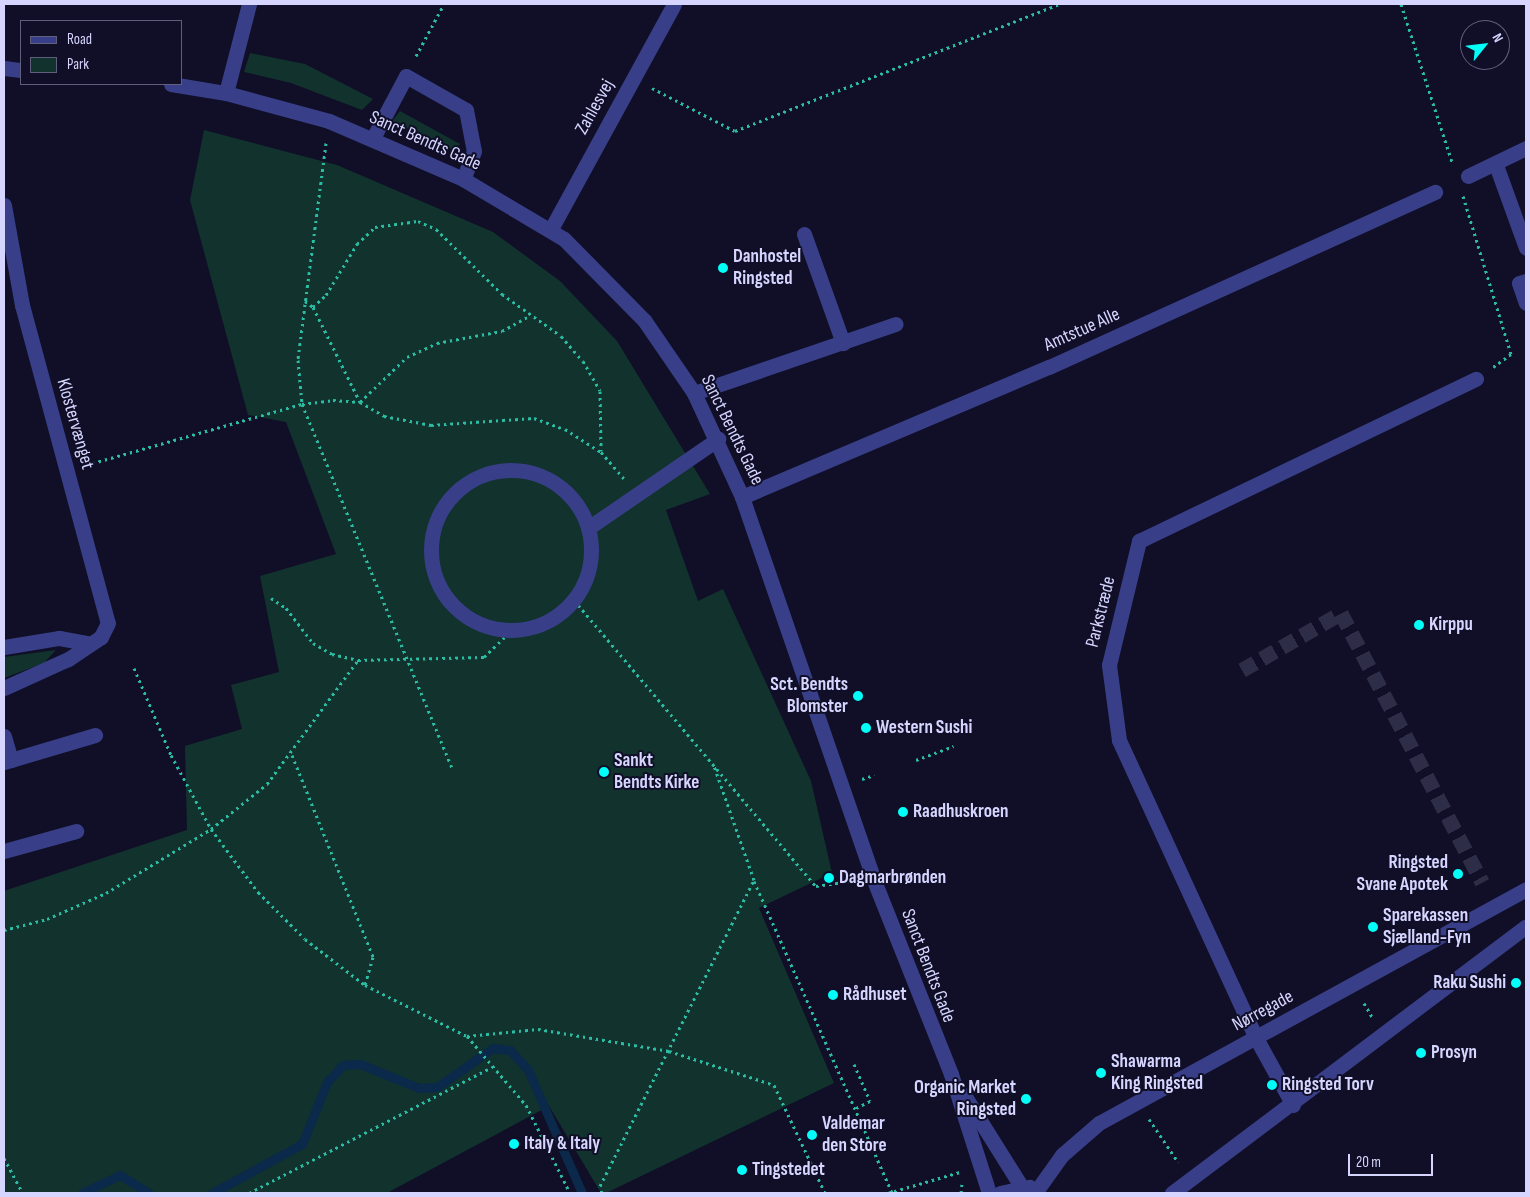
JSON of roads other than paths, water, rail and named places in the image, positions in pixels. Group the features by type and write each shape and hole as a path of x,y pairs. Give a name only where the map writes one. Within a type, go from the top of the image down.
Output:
{"street":[{"path":"226,93 249,4"},
{"name":"Zahlesvej","path":"552,229 674,4"},
{"path":"4,68 20,70"},
{"path":"373,138 406,76 466,110 474,151 463,180"},
{"name":"Sanct Bendts Gade","path":"177,85 226,93 330,121 373,138 463,180 552,229 621,292 694,393 718,439 742,497 873,878 951,1074 989,1193"},
{"path":"1468,176 1496,165 1526,148"},
{"path":"1496,165 1526,248"},
{"name":"Amtstue Alle","path":"742,497 1049,367 1435,192"},
{"name":"Klostervænget","path":"4,205 22,305 107,611 106,631 88,643"},
{"path":"804,234 843,343"},
{"path":"1526,280 1519,283 1526,304"},
{"path":"694,393 896,324"},
{"name":"Parkstræde","path":"1256,1038 1119,740 1109,665 1139,541 1476,379"},
{"path":"588,528 635,492 718,439"},
{"path":"504,469 532,472 557,483 576,503 588,528 590,561 574,600 556,617 511,631 484,626 468,618 442,592 432,567 430,539 438,513 449,498 478,476 504,469"},
{"path":"4,647 59,638 88,643"},
{"path":"4,688 68,659 88,643"},
{"path":"4,736 7,761 95,735"},
{"path":"4,851 76,831"},
{"name":"Nørregade","path":"1039,1192 1062,1155 1084,1136 1143,1097 1355,985 1526,889"},
{"path":"1172,1193 1382,1038 1526,926"},
{"path":"1256,1038 1293,1105"},
{"name":"Sanct Bendts Gade","path":"951,1074 1021,1186"},
{"path":"1000,1193 1021,1186 1039,1192"}],"waterway":[{"path":"212,1193 302,1144 327,1082 343,1065 360,1064 419,1088 437,1087 493,1048 510,1050 528,1070 582,1193"},
{"path":"82,1193 120,1175 149,1193"}],"tunnel":[{"path":"1242,670 1341,613 1482,882"}],"place":[{"name":"Danhostel Ringsted","path":"723,268"},
{"name":"Kirppu","path":"1419,625"},
{"name":"Sct. Bendts Blomster","path":"858,696"},
{"name":"Western Sushi","path":"866,728"},
{"name":"Sankt Bendts Kirke","path":"604,772"},
{"name":"Raadhuskroen","path":"903,812"},
{"name":"Ringsted Svane Apotek","path":"1458,874"},
{"name":"Dagmarbrønden","path":"829,878"},
{"name":"Sparekassen Sjælland-Fyn","path":"1373,927"},
{"name":"Raku Sushi","path":"1516,983"},
{"name":"Rådhuset","path":"833,995"},
{"name":"Prosyn","path":"1421,1053"},
{"name":"Shawarma King Ringsted","path":"1101,1073"},
{"name":"Ringsted Torv","path":"1272,1085"},
{"name":"Organic Market Ringsted","path":"1026,1099"},
{"name":"Valdemar den Store","path":"812,1135"},
{"name":"Italy & Italy","path":"514,1144"},
{"name":"Tingstedet","path":"742,1170"}]}
